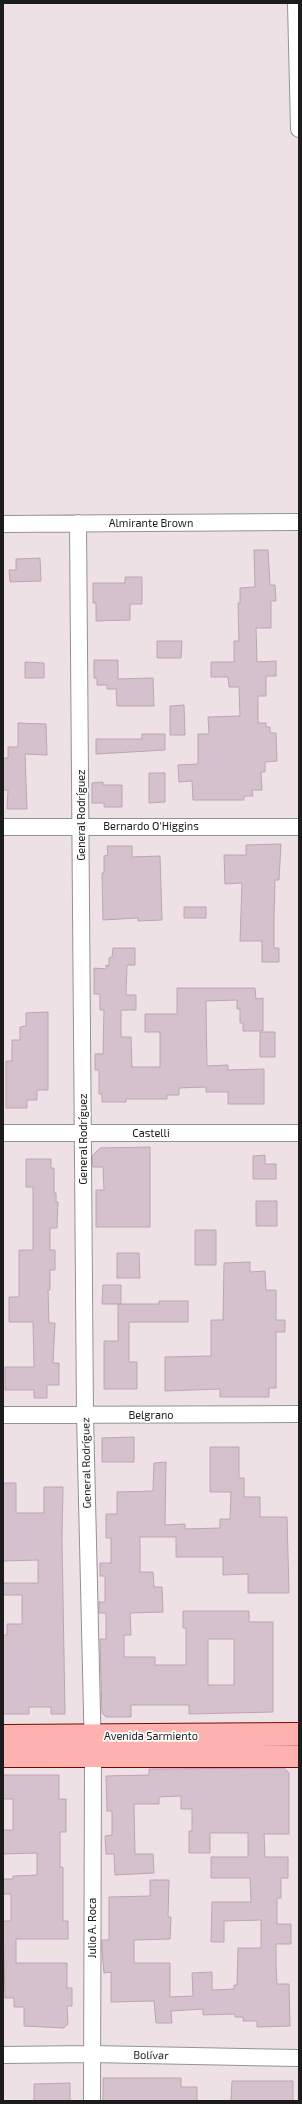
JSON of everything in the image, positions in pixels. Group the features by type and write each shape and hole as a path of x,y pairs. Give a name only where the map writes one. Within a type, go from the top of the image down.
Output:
{"main road":[{"name":"Avenida Sarmiento","path":"3,1756 92,1746 299,1734"},
{"name":"Avenida Sarmiento","path":"3,1736 92,1746 299,1756"}],"street":[{"path":"296,3 299,129"},
{"name":"Almirante Brown","path":"3,524 299,522"},
{"name":"General Rodríguez","path":"78,523 85,1415 92,1746"},
{"name":"Bernardo O'Higgins","path":"3,827 299,827"},
{"name":"Castelli","path":"3,1133 299,1133"},
{"name":"Belgrano","path":"3,1415 299,1414"},
{"name":"Julio A. Roca","path":"92,1746 92,2101"},
{"name":"Bolívar","path":"3,2055 91,2054 299,2058"}],"building":[{"path":"254,550 268,550 270,585 275,585 276,601 271,601 271,628 256,628 257,662 276,661 276,676 266,676 266,696 258,696 258,723 266,723 266,727 270,727 270,733 276,733 277,761 265,762 265,772 261,772 262,790 252,790 253,796 244,796 244,800 193,800 192,781 179,782 178,765 198,764 198,734 209,734 208,717 240,716 239,687 229,687 228,677 211,677 211,662 234,662 234,641 239,641 238,603 240,603 240,588 255,587"},
{"path":"40,558 41,581 10,582 9,570 16,570 16,559"},
{"path":"125,577 142,577 142,604 130,604 130,620 96,621 96,603 93,603 93,583 125,583"},
{"path":"157,641 182,641 181,658 157,658"},
{"path":"94,660 118,660 118,679 153,678 154,706 117,706 116,689 107,689 107,685 97,685 97,678 94,678"},
{"path":"25,662 44,663 44,678 25,678"},
{"path":"184,705 185,735 170,735 170,706"},
{"path":"18,723 46,724 47,755 25,754 27,809 7,809 8,790 3,790 3,758 8,758 8,747 18,747"},
{"path":"142,734 165,734 165,750 96,754 96,739 142,739"},
{"path":"149,773 165,773 165,802 149,803"},
{"path":"103,782 103,785 122,785 122,807 104,807 104,803 92,803 92,783"},
{"path":"281,844 279,880 275,880 274,918 274,948 279,948 279,962 262,962 262,941 240,941 242,883 225,884 224,855 246,855 246,845"},
{"path":"107,846 132,846 132,857 160,856 162,920 138,921 138,918 103,920 102,873 104,873 104,856 108,855"},
{"path":"184,907 206,907 206,918 184,918"},
{"path":"113,948 135,948 135,965 127,965 126,995 136,995 136,1010 121,1010 121,1037 131,1037 132,1067 160,1067 160,1032 145,1032 145,1014 177,1014 177,988 255,988 256,999 263,998 263,1031 243,1031 243,1023 240,1023 240,1009 237,1009 237,1000 206,1001 207,1066 228,1065 228,1070 264,1069 264,1104 228,1104 228,1092 206,1092 206,1087 179,1088 179,1095 167,1095 167,1099 126,1099 126,1102 102,1102 102,1094 99,1094 99,1070 95,1070 95,1054 103,1054 104,1010 100,1010 100,994 94,994 94,968 106,969 106,965 109,966 109,958 112,957"},
{"path":"48,1012 48,1090 37,1090 37,1100 27,1100 27,1108 6,1108 6,1061 12,1061 12,1040 20,1040 20,1027 26,1026 26,1013"},
{"path":"260,1032 275,1032 275,1057 260,1057"},
{"path":"150,1147 150,1227 96,1227 96,1190 104,1190 103,1167 93,1167 92,1156 100,1148"},
{"path":"265,1155 265,1164 276,1164 276,1179 253,1179 253,1156"},
{"path":"26,1159 51,1159 51,1168 54,1168 54,1193 56,1193 56,1202 58,1202 57,1228 50,1228 50,1250 55,1250 55,1270 50,1270 50,1290 48,1290 49,1323 55,1323 53,1363 59,1363 59,1385 47,1385 47,1398 34,1398 34,1390 5,1390 5,1367 34,1367 33,1322 9,1322 9,1297 19,1297 19,1250 33,1250 33,1187 26,1187"},
{"path":"256,1201 277,1201 277,1226 256,1226"},
{"path":"195,1230 216,1230 216,1265 195,1265"},
{"path":"117,1253 139,1253 140,1278 117,1278"},
{"path":"250,1262 250,1272 265,1271 266,1290 276,1290 276,1320 285,1320 285,1332 276,1332 276,1388 269,1388 269,1397 220,1397 220,1389 165,1391 165,1357 211,1356 211,1320 223,1320 224,1263"},
{"path":"103,1285 121,1285 121,1304 102,1304"},
{"path":"159,1301 188,1301 188,1322 129,1322 129,1362 137,1362 137,1389 104,1389 104,1341 118,1341 118,1304 159,1304"},
{"path":"134,1437 134,1462 102,1462 102,1438"},
{"path":"210,1447 239,1447 239,1478 244,1478 244,1497 260,1497 260,1517 287,1517 289,1593 248,1593 248,1574 223,1575 223,1557 176,1557 176,1537 140,1537 140,1572 153,1572 154,1587 162,1587 163,1612 130,1613 131,1635 124,1635 124,1657 155,1657 155,1665 186,1665 186,1628 183,1628 183,1611 249,1611 249,1622 273,1622 273,1712 189,1714 189,1705 131,1705 131,1717 106,1717 102,1713 100,1639 106,1639 106,1613 99,1613 99,1602 105,1602 105,1576 100,1576 100,1563 111,1563 111,1538 106,1538 106,1514 117,1514 117,1492 153,1491 154,1463 166,1462 165,1525 185,1524 185,1529 220,1528 220,1519 230,1519 231,1492 210,1492","holes":["208,1639 234,1639 234,1685 208,1685"]},
{"path":"3,1483 16,1483 16,1513 44,1513 44,1487 63,1487 62,1539 65,1714 51,1714 51,1707 29,1707 29,1714 3,1714 3,1635 7,1635 7,1624 22,1624 22,1595 3,1595 3,1583 38,1583 38,1560 3,1561"},
{"path":"284,1768 289,1773 289,1834 264,1834 265,1857 288,1857 288,1878 281,1878 281,1898 277,1898 277,1924 291,1924 291,1944 276,1944 276,1967 277,1984 289,1984 290,2026 257,2027 257,2021 243,2021 243,2017 235,2017 235,2014 203,2015 203,2009 171,2011 172,2023 156,2023 154,2001 111,2002 111,1972 104,1973 102,1951 102,1940 109,1940 109,1897 150,1896 150,1880 169,1880 168,1917 171,1917 170,1939 134,1940 134,1963 170,1963 170,1997 193,1996 192,1973 212,1972 212,1990 234,1989 234,1985 237,1985 238,1948 261,1948 261,1920 224,1921 224,1942 211,1942 212,1902 251,1902 250,1878 211,1878 211,1857 248,1857 248,1833 210,1833 210,1853 189,1853 189,1831 192,1831 192,1809 181,1809 181,1796 159,1797 159,1804 134,1804 135,1854 153,1854 154,1873 115,1875 114,1854 106,1854 105,1836 112,1835 112,1811 107,1811 106,1776 149,1775 149,1769"},
{"path":"3,1775 59,1775 59,1799 66,1799 66,1832 60,1832 60,1867 63,1867 63,1921 68,1921 68,1939 16,1939 16,1963 67,1963 67,1988 72,1988 72,2006 67,2006 68,2024 64,2028 24,2026 24,2007 14,2007 14,1998 5,1998 3,1921 11,1921 11,1894 3,1894 3,1879 13,1879 13,1876 37,1875 37,1853 3,1854 3,1830 13,1830 13,1799 3,1799"},
{"path":"103,2078 181,2078 181,2087 197,2087 197,2101 103,2101"},
{"path":"232,2081 293,2081 293,2101 231,2101"},
{"path":"70,2083 70,2101 34,2101 34,2084"}]}
